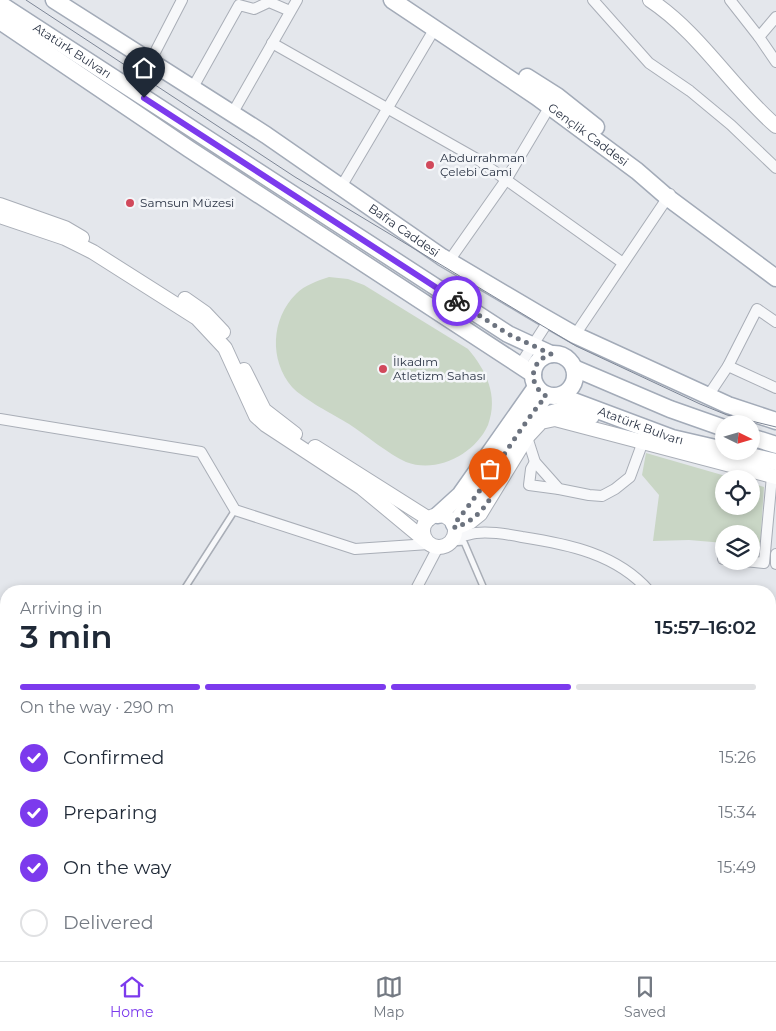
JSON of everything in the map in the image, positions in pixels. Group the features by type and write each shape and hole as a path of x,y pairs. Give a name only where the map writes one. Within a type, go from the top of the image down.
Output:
{"main road":[{"name":"Bafra Caddesi","path":"54,0 232,114 449,261 549,320 575,335 708,396 776,421"},
{"name":"Gençlik Caddesi","path":"392,0 550,106 637,171 776,270"},
{"name":"Gençlik Caddesi","path":"405,0 483,47 557,96 669,194 776,278"},
{"name":"Atatürk Bulvarı","path":"0,4 500,329 551,354 565,357 574,368 670,409 715,425"},
{"name":"Atatürk Bulvarı","path":"0,21 539,384 672,438 715,448"},
{"path":"453,533 469,506 526,429 539,384 538,361 551,354"},
{"path":"539,384 571,388 574,382 574,368"},
{"path":"433,517 460,495 539,384"},
{"path":"526,429 562,410 672,438"},
{"path":"760,440 776,445"},
{"path":"748,460 775,472"}],"street":[{"path":"150,62 182,0"},
{"path":"232,114 297,0"},
{"path":"593,0 650,63 731,125 776,168"},
{"path":"650,0 672,15 747,99 776,126"},
{"path":"730,0 776,62"},
{"path":"192,89 239,5 254,9 268,2 290,11"},
{"path":"759,37 776,18"},
{"path":"341,187 386,107 435,28"},
{"path":"272,44 477,159 623,262"},
{"path":"449,261 506,180 550,106"},
{"path":"575,335 669,194"},
{"path":"0,204 65,228 205,313 228,338 264,410 298,436 433,517 447,517 453,533"},
{"path":"0,216 65,238 93,252 197,318 225,348 256,416 266,425 362,488 436,551 418,585"},
{"path":"708,396 728,366 758,309 776,322"},
{"path":"539,384 533,346 549,320"},
{"path":"728,366 776,388"},
{"path":"0,419 201,452 236,510 355,549 430,544 440,548 453,533 499,533 580,548 608,560 637,577 644,585"},
{"path":"559,489 536,462 526,429 540,422 555,419 638,442 775,472 764,563"},
{"path":"536,462 531,469 529,485 602,496 615,489 630,477 641,447 638,442"},
{"path":"430,544 423,527 433,517"},
{"path":"760,563 776,560"}],"lane":[{"path":"187,585 236,510"},
{"path":"453,533 464,542 482,585"}],"green space":[{"name":"İlkadım Atletizm Sahası","path":"329,277 348,279 364,285 468,349 480,366 489,384 492,404 488,425 474,445 465,453 454,459 430,465 406,462 349,424 311,402 292,387 279,365 277,352 276,340 282,315 288,304 303,288"},
{"path":"646,453 715,473 715,515 760,515 760,486 764,487 760,547 760,525 715,525 715,542 689,540 653,541 659,495 642,475"}],"tram line":[{"path":"26,0 295,177 576,346 727,415 776,427"}],"way so far":[{"path":"457,301 508,334 551,354 544,356 538,361 533,374 533,381 536,387 546,396 525,421 469,506 454,524 455,528 470,522 480,514 490,499"}],"place":[{"name":"Abdurrahman Çelebi Cami","path":"430,165"},
{"name":"Samsun Müzesi","path":"130,203"},
{"name":"İlkadım Atletizm Sahası","path":"383,369"}],"route":[{"path":"144,98 457,301"}]}
